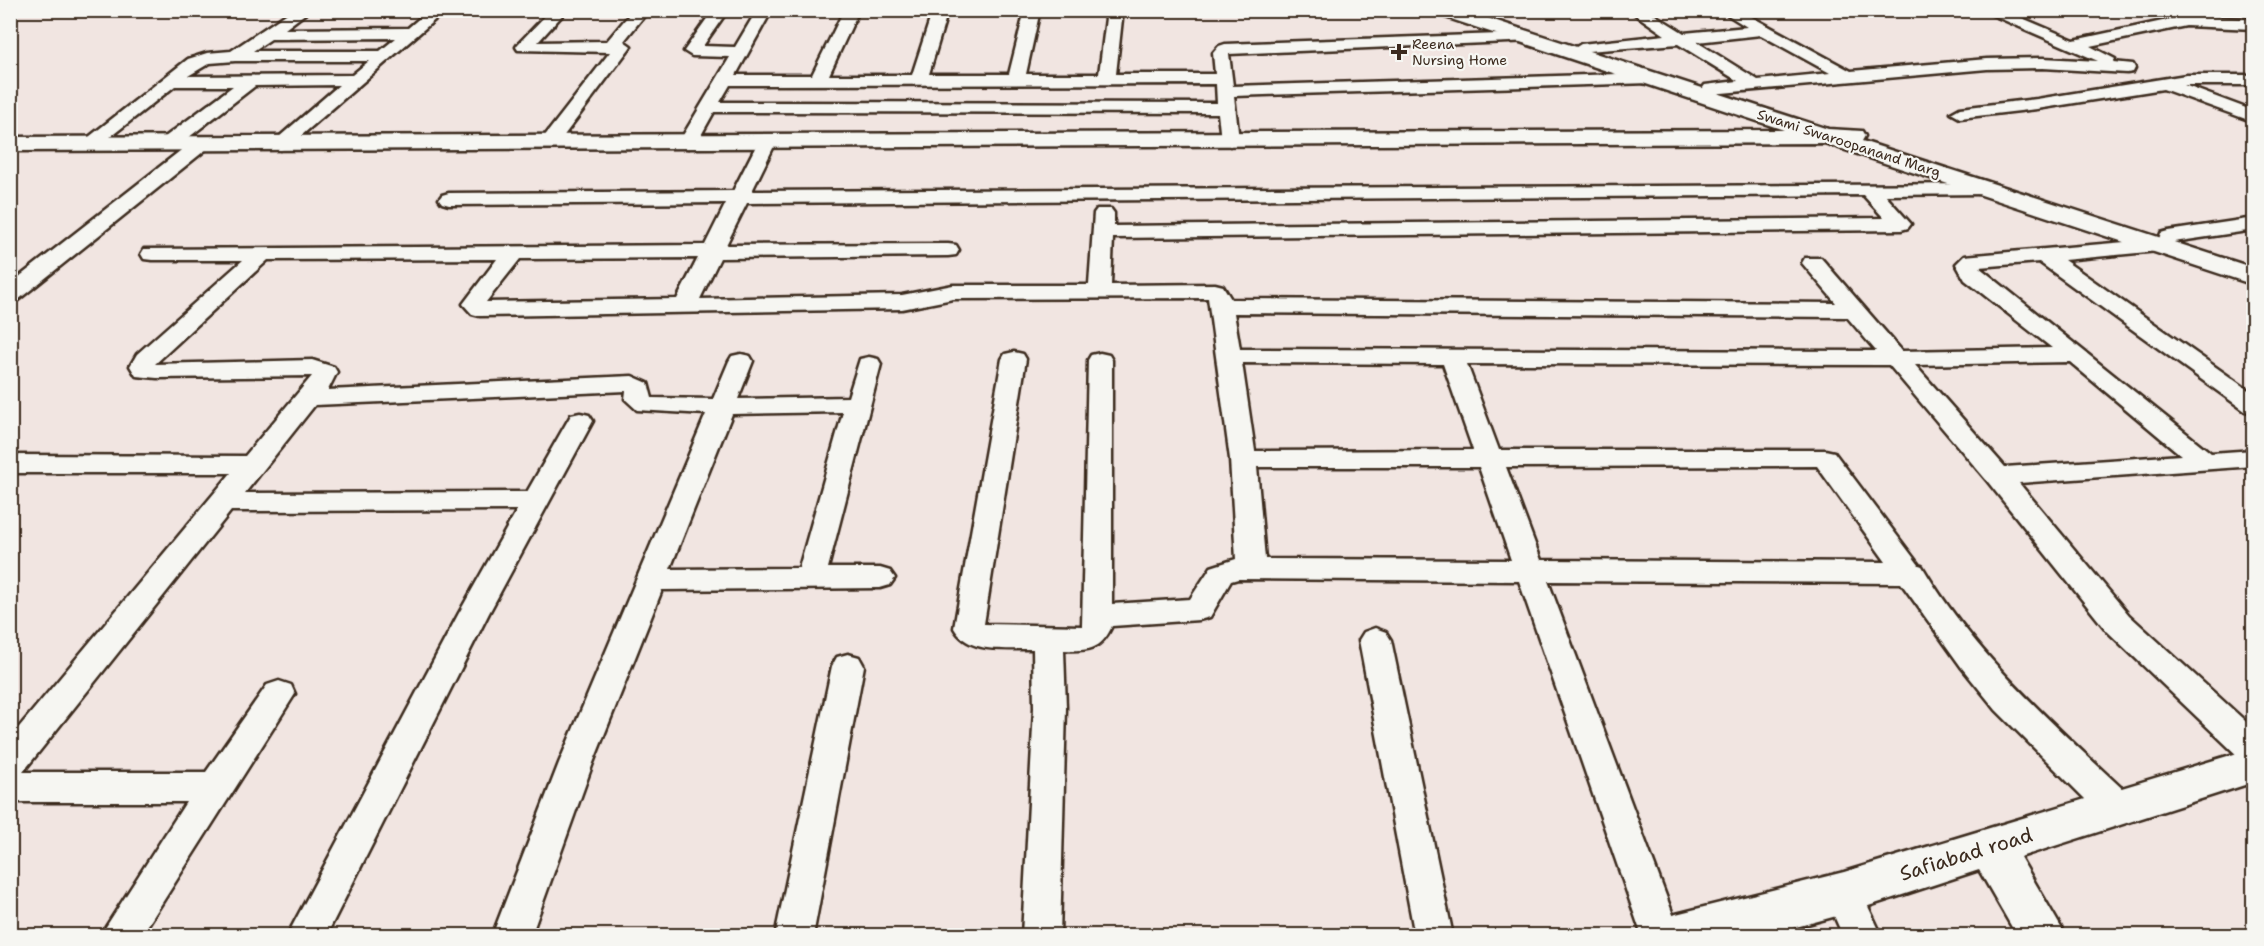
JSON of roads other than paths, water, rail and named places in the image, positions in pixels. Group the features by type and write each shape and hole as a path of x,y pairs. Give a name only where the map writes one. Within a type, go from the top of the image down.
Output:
{"street":[{"path":"235,56 303,10"},
{"path":"280,144 439,10"},
{"path":"549,142 623,46 524,47 560,10"},
{"path":"611,46 642,10"},
{"path":"721,10 692,51 742,52"},
{"path":"688,142 765,10"},
{"path":"818,79 852,10"},
{"path":"919,78 941,10"},
{"path":"1017,78 1033,10"},
{"path":"1107,78 1115,10"},
{"name":"Swami Swaroopanand Marg","path":"1443,10 1984,188 2253,265"},
{"name":"Swami Swaroopanand Marg","path":"1465,10 1854,136 1996,179 2253,277"},
{"path":"1636,10 1755,85"},
{"path":"1727,10 1849,77"},
{"path":"1988,10 2253,117"},
{"path":"2072,45 2186,21 2206,20 2253,24"},
{"path":"1581,49 1764,30"},
{"path":"268,34 412,33"},
{"path":"1230,140 1221,53 1231,48 1528,38"},
{"path":"88,144 200,60 235,56 384,56"},
{"path":"1711,89 2005,63 2127,68"},
{"path":"725,80 1107,78 1226,92"},
{"path":"709,107 1650,78"},
{"path":"1960,113 2037,104 2164,83 2207,79 2253,80"},
{"path":"172,81 356,80"},
{"path":"168,144 250,81"},
{"path":"10,144 1854,136"},
{"path":"686,304 768,141"},
{"path":"13,291 201,144"},
{"path":"449,199 1984,188"},
{"path":"1104,232 1901,224 1869,189"},
{"path":"1100,290 1104,194"},
{"path":"2205,461 2076,355 1973,275 1967,264 1972,261 2044,256 2163,241 2253,224"},
{"path":"152,254 712,253 948,250"},
{"path":"512,254 478,297 474,304 480,309 902,302 952,292 1215,291 1219,295 1222,306 1243,459 1251,568"},
{"path":"10,763 324,378 325,372 320,369 145,371 142,366 146,359 261,255"},
{"path":"2044,256 2253,406"},
{"path":"1813,263 1998,476 2118,623 2253,750"},
{"path":"1222,306 1853,310"},
{"path":"1229,356 1894,358 2076,355"},
{"path":"1452,356 1491,458 1662,936"},
{"path":"1014,358 969,628 978,635 1083,639 1093,634 1098,616 1100,360"},
{"path":"511,936 576,763 741,361"},
{"path":"811,578 869,364"},
{"path":"310,398 632,383 639,388 638,399 646,405 722,407 858,404"},
{"path":"306,936 474,613 580,422"},
{"path":"1243,459 1825,458 1912,573 1973,660 2008,701 2115,805"},
{"path":"1998,476 2253,458"},
{"path":"10,464 255,465"},
{"path":"225,502 536,501"},
{"path":"1098,616 1199,609 1221,574 1230,570 1251,568 1912,573"},
{"path":"652,580 880,578"},
{"path":"1041,936 1050,708 1048,638"},
{"path":"1375,640 1434,936"},
{"path":"794,936 848,666"},
{"path":"119,936 215,787 279,694"},
{"name":"Safiabad road","path":"1676,936 1842,893 1990,848 2115,805 2253,765"},
{"path":"10,787 215,787"},
{"path":"1990,848 2043,936"},
{"path":"1842,893 1863,936"}],"place":[{"name":"Reena Nursing Home","path":"1399,52"}]}
